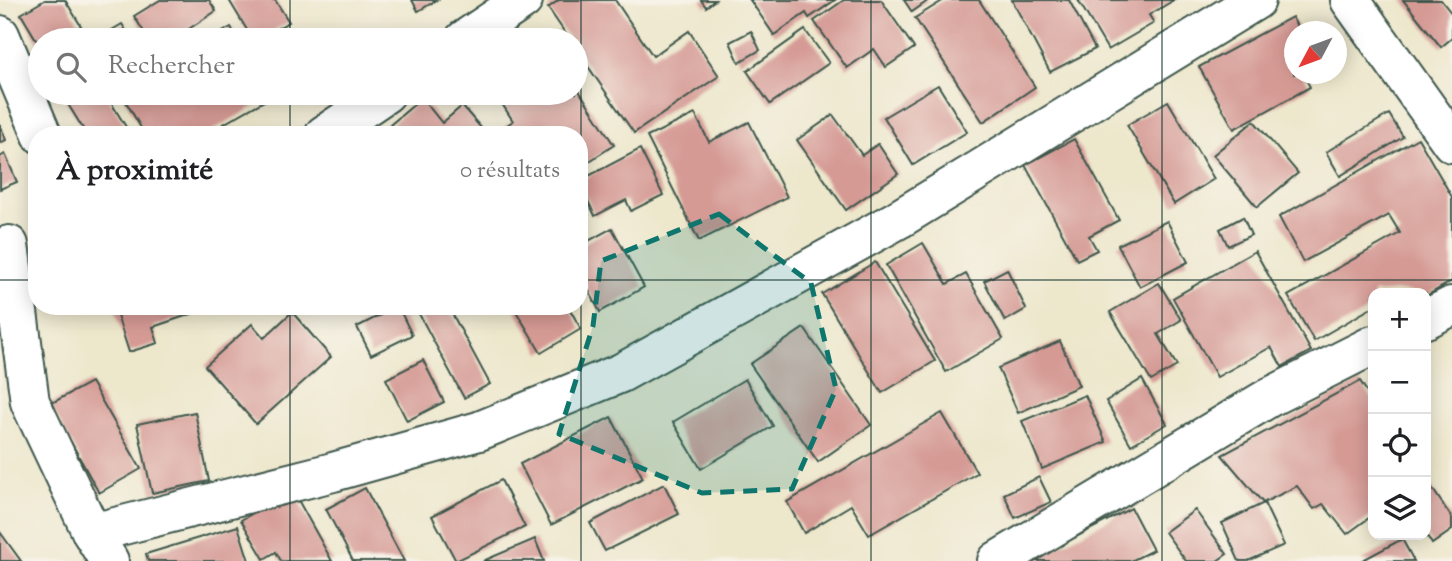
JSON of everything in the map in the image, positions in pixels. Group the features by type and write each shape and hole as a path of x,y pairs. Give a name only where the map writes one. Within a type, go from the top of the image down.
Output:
{"street":[{"path":"482,28 523,0"},
{"path":"15,244 30,402 101,547 333,472 479,431 621,373 899,219 1256,0"},
{"path":"1350,0 1452,143"},
{"path":"0,35 28,102"},
{"path":"29,105 38,126"},
{"path":"337,126 368,105"},
{"path":"1431,316 1452,306"},
{"path":"997,561 1270,397 1368,348"}],"highlighted area":[{"path":"719,214 811,283 836,389 792,489 702,493 559,434 593,326 601,261"}],"building":[{"path":"45,0 65,0 81,26 29,28 21,14"},
{"path":"160,0 209,0 216,11 190,28 142,28 134,16"},
{"path":"229,0 275,0 289,22 278,28 246,28"},
{"path":"412,0 437,0 418,11"},
{"path":"559,0 615,0 653,56 689,31 719,76 634,133 588,66 588,28 562,28 548,8"},
{"path":"701,0 715,0 706,7"},
{"path":"750,0 835,0 809,18 806,13 774,35"},
{"path":"844,0 881,0 914,48 886,67 874,49 847,68 814,21"},
{"path":"904,0 929,0 912,12"},
{"path":"944,0 979,0 1035,87 983,122 915,18"},
{"path":"1012,0 1069,0 1095,49 1050,72"},
{"path":"1078,0 1174,0 1149,15 1154,23 1108,50"},
{"path":"1403,0 1441,0 1452,14 1452,38 1441,47"},
{"path":"1284,21 1284,84 1308,84 1310,87 1234,129 1199,67"},
{"path":"805,30 829,63 770,104 747,71"},
{"path":"751,31 760,50 739,62 730,42"},
{"path":"938,85 967,132 913,165 884,117"},
{"path":"1168,101 1214,179 1174,204 1127,125"},
{"path":"68,105 112,105 125,126 81,126"},
{"path":"128,105 257,105 220,126 140,126"},
{"path":"414,105 428,105 442,123 462,106 479,126 391,126"},
{"path":"503,105 588,105 614,145 588,162 588,126 506,126 513,121"},
{"path":"695,114 709,142 749,122 787,197 699,241 647,137"},
{"path":"1389,114 1403,137 1340,176 1326,152"},
{"path":"833,115 862,155 878,144 898,174 846,210 797,140"},
{"path":"1254,121 1298,173 1257,207 1213,155"},
{"path":"0,124 6,140 0,143"},
{"path":"1418,138 1452,197 1452,281 1431,293 1431,288 1368,288 1368,310 1314,341 1288,296 1400,233 1389,215 1303,262 1279,217"},
{"path":"1074,139 1119,220 1089,236 1097,250 1077,260 1025,165"},
{"path":"640,149 663,195 631,211 626,200 595,216 588,201 588,176"},
{"path":"5,154 17,182 0,189 0,157"},
{"path":"1243,217 1251,235 1228,246 1220,229"},
{"path":"1167,221 1188,262 1140,287 1118,245"},
{"path":"612,228 644,287 600,312 588,289 588,241"},
{"path":"923,243 947,284 966,274 1003,339 946,372 886,265"},
{"path":"1255,251 1311,351 1282,367 1271,347 1217,377 1173,298"},
{"path":"875,262 935,361 882,393 822,294"},
{"path":"1007,269 1026,309 1005,321 984,281"},
{"path":"1159,283 1181,320 1158,334 1177,366 1151,381 1110,312"},
{"path":"117,315 188,315 153,327 158,343 129,352"},
{"path":"289,315 295,315 331,357 256,424 205,366 252,324 264,338"},
{"path":"380,315 402,315 412,335 371,355 357,327"},
{"path":"420,315 453,315 490,384 464,398"},
{"path":"518,315 573,315 581,329 541,353"},
{"path":"804,328 871,425 818,462 750,364"},
{"path":"1060,341 1079,386 1018,413 998,368"},
{"path":"423,360 444,402 407,421 386,379"},
{"path":"745,379 773,426 701,469 673,422"},
{"path":"1142,379 1167,424 1131,445 1106,401"},
{"path":"1360,381 1368,393 1368,519 1347,534 1323,504 1314,509 1297,486 1263,503 1222,455"},
{"path":"91,382 141,469 99,493 50,404"},
{"path":"1085,395 1106,442 1042,469 1022,421"},
{"path":"195,412 209,481 152,493 137,424"},
{"path":"942,413 977,473 869,535 851,505 804,533 787,502"},
{"path":"611,417 643,478 551,525 520,464"},
{"path":"1039,477 1051,502 1015,518 1004,494"},
{"path":"501,480 525,527 456,561 432,516"},
{"path":"664,484 679,514 605,551 590,523"},
{"path":"1431,486 1452,518 1452,530 1432,544 1430,540"},
{"path":"365,488 404,561 353,561 326,509"},
{"path":"293,491 332,561 281,561 276,552 264,559 241,520"},
{"path":"1264,503 1284,545 1248,561 1239,561 1222,523"},
{"path":"1131,508 1153,550 1131,561 1030,561"},
{"path":"1195,510 1227,554 1217,561 1186,561 1165,532"},
{"path":"238,526 249,561 148,561 146,554"},
{"path":"0,532 21,561 0,561"},
{"path":"535,539 544,561 483,561"},
{"path":"1403,540 1414,561 1361,561"}]}
